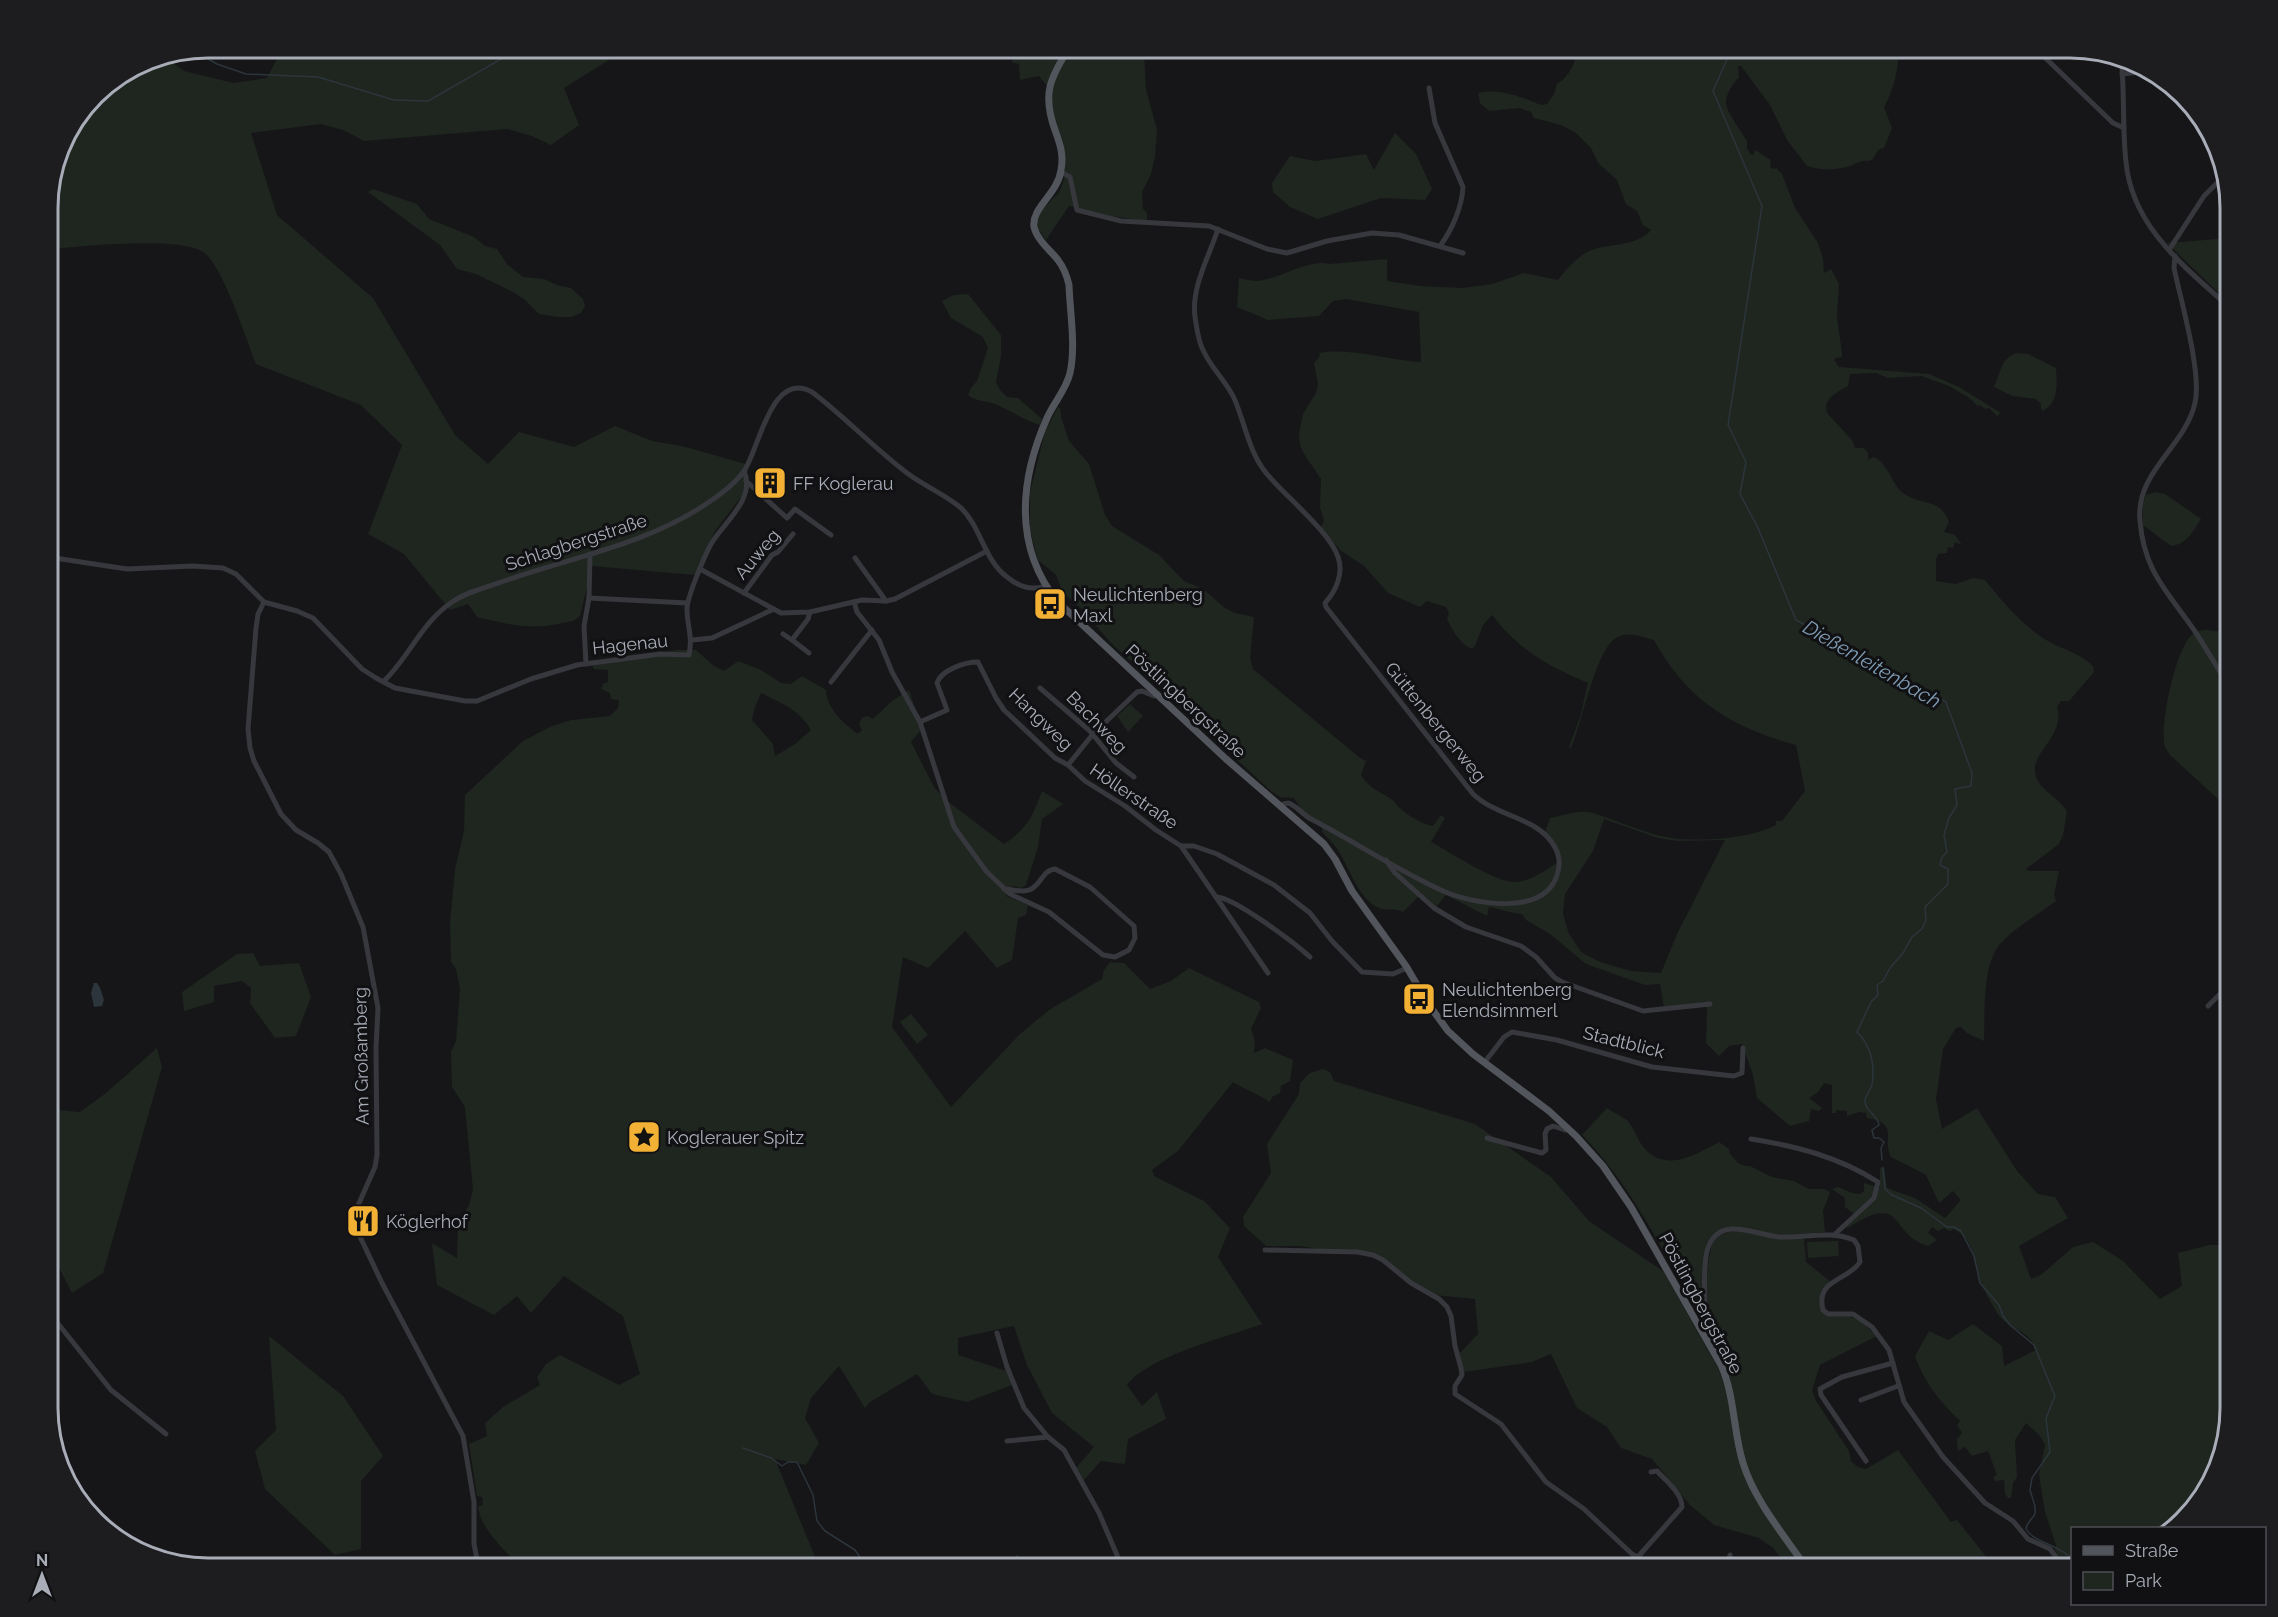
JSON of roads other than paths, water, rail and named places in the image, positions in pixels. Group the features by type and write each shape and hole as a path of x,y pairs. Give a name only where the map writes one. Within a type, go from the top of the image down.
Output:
{"main road":[{"path":"1061,172 1062,155 1050,113 1048,92 1051,79 1063,59"},
{"name":"Pöstlingbergstraße","path":"1061,172 1057,187 1038,209 1034,223 1038,237 1058,260 1067,275 1072,350 1068,383 1050,411 1041,432 1025,495 1024,520 1027,537 1036,568 1045,586 1057,601 1226,759 1328,848 1352,891 1407,968 1448,1031 1529,1094 1569,1129 1598,1160 1623,1194 1699,1325 1728,1381 1739,1445 1748,1475 1761,1500 1801,1558"}],"street":[{"path":"2045,58 2113,123 2124,128"},
{"path":"2122,68 2126,166 2132,193 2146,224 2169,250 2220,299"},
{"path":"2122,74 2133,73"},
{"path":"1429,88 1435,123 1463,187 1463,196 1451,228 1440,246"},
{"path":"1061,172 1070,177 1077,210 1121,221 1198,224 1218,229 1268,249 1287,253 1327,241 1372,233 1399,235 1463,253"},
{"path":"2169,250 2204,196 2217,183"},
{"name":"Güttenbergerweg","path":"1218,229 1194,297 1200,344 1231,391 1256,457 1264,470 1326,537 1335,550 1339,560 1340,576 1325,603 1326,608 1473,794 1491,808 1542,831 1555,846 1559,862 1557,877 1545,891 1527,900 1504,904 1474,901 1449,893 1386,860 1308,817 1291,804 1285,803 1280,806"},
{"path":"2175,256 2174,268 2196,373 2197,396 2187,425 2162,459 2145,490 2140,506 2140,522 2147,555 2156,578 2196,632 2220,672"},
{"name":"Schlagbergstraße","path":"384,681 432,619 453,601 526,573 654,532 687,516 726,490 744,471 763,425 773,408 787,392 802,388 817,396 907,473 961,508 1002,573 1012,581 1030,588 1045,586"},
{"name":"Hagenau","path":"384,681 395,688 477,701 531,679 586,664 660,654 688,655 692,640 687,603 711,544 739,507 746,481 744,471"},
{"path":"746,481 788,518 795,510 831,535"},
{"name":"Auweg","path":"744,593 772,555 778,552 793,534"},
{"path":"692,640 712,638 740,624 771,613 774,609 785,613 810,612 866,600 886,601 900,597 987,551"},
{"path":"586,664 584,630 589,598 590,554"},
{"path":"855,558 886,601"},
{"path":"59,559 127,569 217,566 236,574 264,602 313,618 362,669 384,681"},
{"name":"Auweg","path":"700,569 774,609"},
{"path":"589,598 687,603"},
{"name":"Am Großamberg","path":"264,602 258,614 256,628 249,720 250,748 281,814 296,830 329,852 341,874 363,927 378,995 378,1149 375,1167 358,1203 354,1224 361,1243 463,1436 473,1492 474,1544 477,1558"},
{"path":"854,602 857,612 879,640 890,667 920,722 954,827 986,871 1004,889 1049,912 1106,957 1124,954 1134,942 1136,933 1132,923 1090,887 1055,868 1047,870 1031,890 1004,889"},
{"path":"792,640 808,619 810,612"},
{"path":"831,682 872,630"},
{"path":"783,634 809,653"},
{"name":"Hangweg","path":"920,722 947,710 937,683 940,676 957,667 978,662 1004,710 1056,758 1068,765"},
{"name":"Bachweg","path":"1040,688 1093,734 1116,764 1134,777"},
{"name":"Höllerstraße","path":"1158,694 1154,696 1142,691 1137,692 1093,734 1068,765 1080,778 1125,806 1181,846 1199,847 1217,854 1274,885 1310,914 1344,955 1364,973 1393,974 1407,968"},
{"path":"1181,846 1268,973"},
{"path":"1386,860 1395,873 1434,908 1470,929 1521,946 1562,982 1643,1011 1710,1004"},
{"path":"1216,897 1224,898 1252,915 1292,941 1310,957"},
{"path":"2208,1006 2220,994"},
{"name":"Stadtblick","path":"1485,1062 1506,1035 1519,1032 1557,1040 1652,1067 1734,1076 1742,1073 1743,1048"},
{"path":"1487,1138 1542,1153 1546,1150 1547,1129 1553,1126 1569,1129"},
{"path":"1750,1139 1788,1145 1828,1157 1878,1182 1874,1198 1834,1235"},
{"path":"1699,1325 1703,1317 1703,1286 1708,1251 1712,1239 1718,1233 1733,1229 1778,1237 1834,1235 1856,1241 1861,1260 1854,1269 1827,1287 1822,1298 1823,1310 1828,1314 1849,1313 1864,1320 1885,1344 1905,1404 1948,1464 1985,1503 2011,1519 2028,1539 2050,1549 2057,1558"},
{"path":"1265,1250 1294,1249 1365,1253 1383,1260 1411,1283 1439,1299 1447,1307 1451,1316 1461,1368 1462,1375 1455,1386 1455,1394 1501,1424 1541,1478 1584,1509 1637,1558 1682,1507 1682,1500 1671,1486 1657,1471 1651,1472"},
{"path":"59,1325 111,1390 166,1434"},
{"path":"997,1333 1006,1367 1024,1408 1048,1437 1065,1450 1095,1505 1118,1558"},
{"path":"1866,1461 1821,1395 1820,1389 1842,1377 1893,1363"},
{"path":"1861,1400 1898,1386"},
{"path":"1007,1441 1048,1437"}],"waterway":[{"name":"Dießenleitenbach","path":"1728,58 1713,91 1762,206 1728,425 1746,462 1740,494 1758,528 1796,620 1946,702 1972,773 1971,786 1955,789 1957,805 1949,818 1944,835 1947,852 1942,857 1940,865 1948,869 1948,884 1925,907 1926,920 1922,929 1912,937 1883,981 1877,985 1878,995 1871,1002 1857,1032 1866,1043 1872,1063 1872,1085 1865,1102 1879,1125 1872,1130 1874,1138 1879,1138 1884,1142 1881,1148 1882,1160"},
{"path":"208,59 246,74 318,77 394,100 428,101 501,59"},
{"name":"Dießenleitenbach","path":"1883,1168 1885,1189 1892,1195 1921,1208 1947,1227 1954,1227 1961,1231 1974,1256 1980,1283 1999,1305 2010,1325 2034,1345 2055,1396 2046,1418 2050,1452 2032,1478 2030,1490 2035,1514 2026,1529 2035,1538 2061,1550 2071,1558"},
{"path":"743,1448 771,1458 782,1466 788,1462 797,1462 813,1495 817,1521 825,1531 855,1550 860,1558"}],"place":[{"name":"FF Koglerau","path":"770,483"},
{"name":"Neulichtenberg Maxl","path":"1050,604"},
{"name":"Neulichtenberg Elendsimmerl","path":"1419,999"},
{"name":"Koglerauer Spitz","path":"644,1137"},
{"name":"Köglerhof","path":"363,1221"}]}
